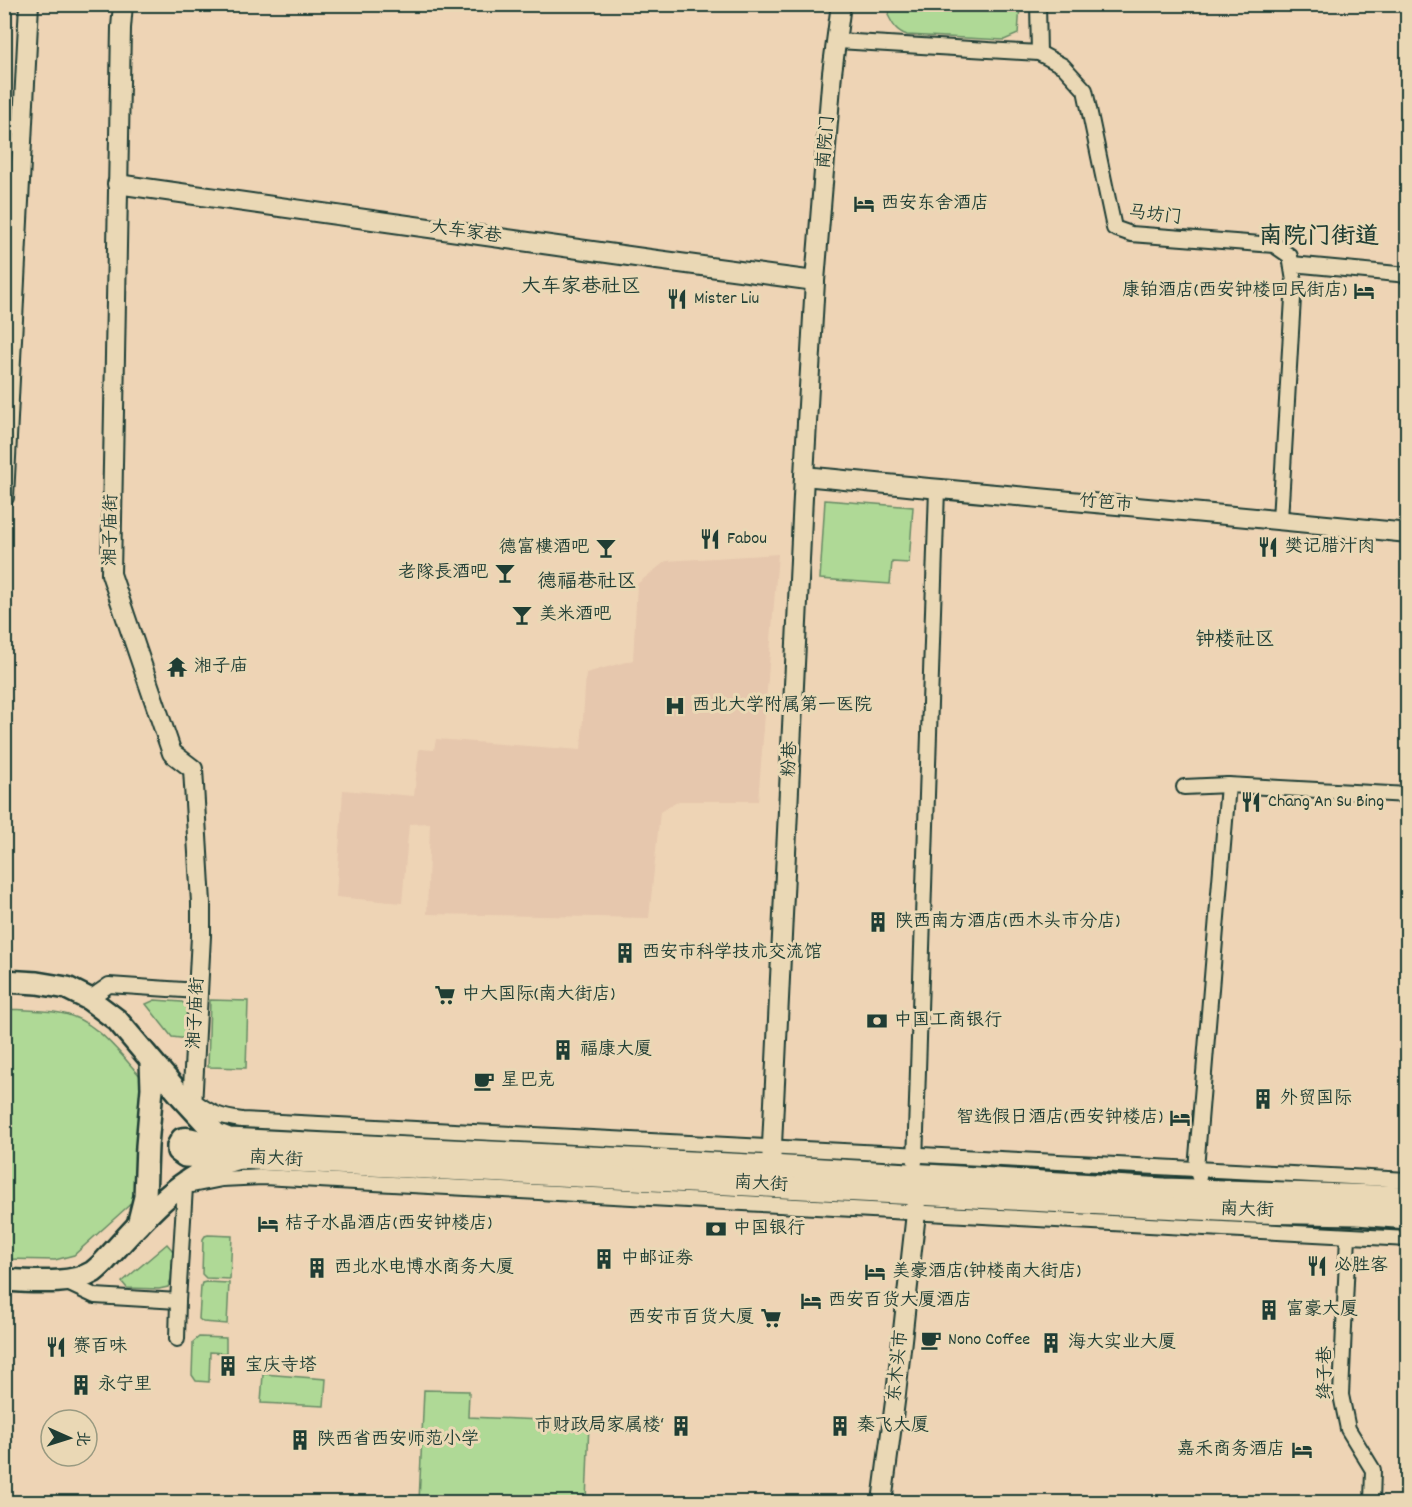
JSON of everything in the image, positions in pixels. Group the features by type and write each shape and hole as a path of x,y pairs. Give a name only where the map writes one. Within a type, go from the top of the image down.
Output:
{"main road":[{"name":"南大街","path":"4,981 37,982 68,988 88,999 117,1020 216,1134 229,1139 772,1157 915,1184 1255,1212 1357,1214 1407,1218"},
{"path":"138,1226 145,1197 152,1088 158,1069"},
{"path":"240,1158 185,1156 178,1151 178,1146 182,1139 187,1138 208,1144 224,1145 252,1140"},
{"name":"南大街","path":"4,1280 62,1281 93,1272 138,1226 182,1186 216,1165 240,1158 915,1184 1407,1197"}],"street":[{"path":"4,497 29,4"},
{"name":"湘子庙街","path":"123,4 117,184 111,574 172,753 193,769 201,903 192,1104"},
{"name":"南院门","path":"815,281 832,73 841,4"},
{"path":"1038,4 1039,53"},
{"name":"马坊门","path":"838,40 1039,53 1063,66 1085,90 1114,228 1131,234 1274,245 1290,256 1292,264"},
{"name":"大车家巷","path":"117,184 815,281"},
{"path":"1280,520 1294,281 1292,264 1407,274"},
{"name":"粉巷","path":"772,1157 815,281"},
{"name":"竹笆市","path":"804,476 1407,533"},
{"path":"915,1184 937,489"},
{"path":"1184,787 1228,785 1407,795"},
{"path":"1203,1191 1196,1169 1228,785"},
{"path":"88,999 109,985 198,991"},
{"path":"192,1104 223,1118 242,1120 772,1157"},
{"path":"177,1339 182,1186 222,1179 915,1184 1196,1169 1407,1180"},
{"path":"915,1184 1348,1236 1407,1239"},
{"name":"东木头市","path":"882,1503 896,1394 915,1184"},
{"name":"绛子巷","path":"1348,1236 1341,1395 1348,1429 1373,1470 1372,1503"},
{"path":"62,1281 94,1296 178,1301"}],"shaded area":[{"name":"西北大学附属第一医院","path":"778,554 758,801 679,801 660,812 649,918 427,914 430,823 409,824 402,903 336,897 343,790 414,796 419,749 434,750 436,739 581,750 586,673 633,660 637,584 666,561"}],"green space":[{"path":"891,5 1020,5 1018,34 1004,40 907,35 893,25 888,15"},
{"path":"825,500 913,507 909,563 892,562 890,584 820,579"},
{"path":"155,1000 182,1002 189,1008 188,1039 172,1037 146,1004"},
{"path":"210,1000 248,1001 246,1068 208,1067"},
{"path":"4,1009 60,1013 85,1022 106,1038 142,1078 135,1200 74,1255 55,1260 5,1259"},
{"path":"208,1235 232,1236 230,1279 206,1278 202,1274 203,1239"},
{"path":"167,1244 173,1251 171,1279 168,1287 127,1288 122,1282"},
{"path":"206,1282 229,1283 227,1324 203,1322 199,1319 201,1286"},
{"path":"199,1337 226,1338 226,1353 210,1352 209,1382 196,1381 192,1375 193,1342"},
{"path":"263,1374 326,1379 324,1406 261,1403"},
{"path":"424,1390 469,1391 468,1417 589,1422 586,1502 419,1502"}],"place":[{"name":"西安东舍酒店","path":"864,204"},
{"name":"康铂酒店(西安钟楼回民街店)","path":"1364,291"},
{"name":"Mister Liu","path":"677,299"},
{"name":"Fabou","path":"710,539"},
{"name":"樊记腊汁肉","path":"1268,547"},
{"name":"德富樓酒吧","path":"606,548"},
{"name":"老隊長酒吧","path":"505,573"},
{"name":"美米酒吧","path":"522,615"},
{"name":"湘子庙","path":"177,667"},
{"name":"西北大学附属第一医院","path":"675,706"},
{"name":"Chang An Su Bing","path":"1251,802"},
{"name":"陕西南方酒店(西木头市分店)","path":"878,922"},
{"name":"西安市科学技术交流馆","path":"625,953"},
{"name":"中大国际(南大街店)","path":"445,995"},
{"name":"中国工商银行","path":"877,1021"},
{"name":"福康大厦","path":"563,1050"},
{"name":"星巴克","path":"484,1081"},
{"name":"外贸国际","path":"1263,1099"},
{"name":"智选假日酒店(西安钟楼店)","path":"1180,1118"},
{"name":"桔子水晶酒店(西安钟楼店)","path":"268,1224"},
{"name":"中国银行","path":"716,1229"},
{"name":"中邮证券","path":"604,1259"},
{"name":"必胜客","path":"1317,1266"},
{"name":"西北水电博水商务大厦","path":"317,1268"},
{"name":"美豪酒店(钟楼南大街店)","path":"875,1272"},
{"name":"西安百货大厦酒店","path":"811,1301"},
{"name":"富豪大厦","path":"1269,1310"},
{"name":"西安市百货大厦","path":"771,1318"},
{"name":"Nono Coffee","path":"931,1340"},
{"name":"海大实业大厦","path":"1051,1343"},
{"name":"赛百味","path":"56,1347"},
{"name":"宝庆寺塔","path":"228,1366"},
{"name":"永宁里","path":"81,1385"},
{"name":"市财政局家属楼‘","path":"681,1426"},
{"name":"秦飞大厦","path":"840,1426"},
{"name":"陕西省西安师范小学","path":"300,1440"},
{"name":"嘉禾商务酒店","path":"1302,1450"}],"district":[{"name":"南院门街道","path":"1319,238"},
{"name":"大车家巷社区","path":"581,288"},
{"name":"德福巷社区","path":"587,583"},
{"name":"钟楼社区","path":"1235,641"}]}
